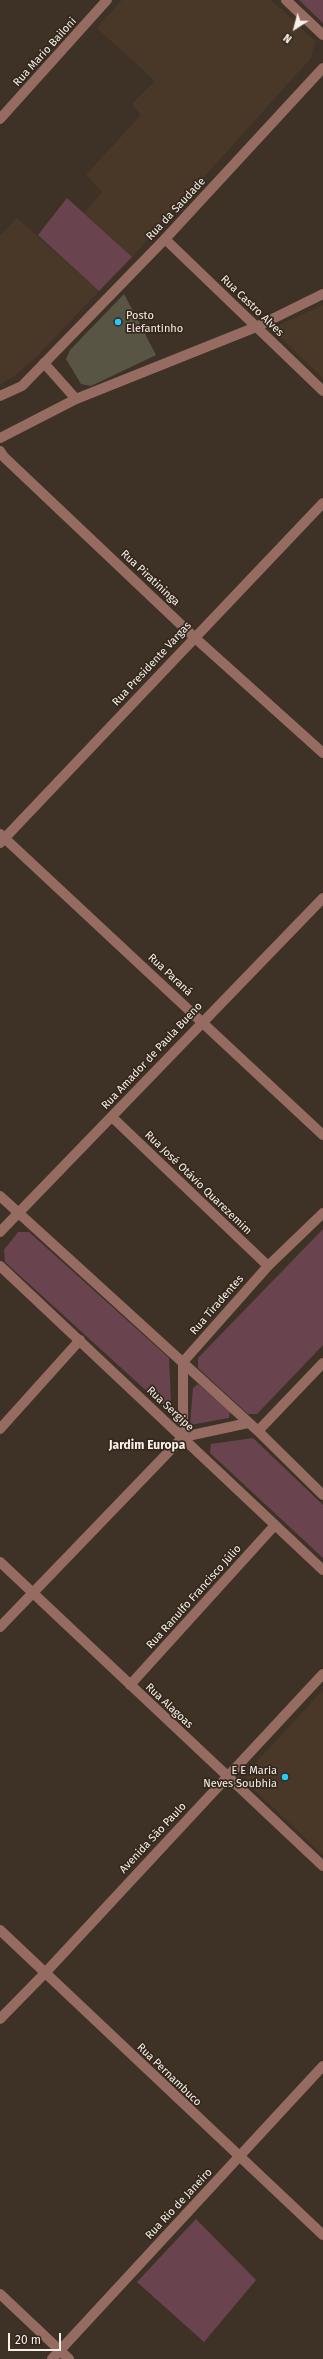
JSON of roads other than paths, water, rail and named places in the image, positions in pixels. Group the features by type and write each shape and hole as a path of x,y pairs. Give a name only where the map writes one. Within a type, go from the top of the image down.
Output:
{"street":[{"name":"Rua Mario Bailoni","path":"0,120 107,0"},
{"path":"286,0 323,35"},
{"name":"Rua da Saudade","path":"0,396 22,386 165,239 323,68"},
{"name":"Rua Castro Alves","path":"165,239 323,391"},
{"path":"0,438 76,399 256,326 323,294"},
{"path":"44,363 76,399"},
{"name":"Rua Piratininga","path":"1,456 194,636 323,753"},
{"name":"Rua Presidente Vargas","path":"1,838 323,503"},
{"name":"Rua Paraná","path":"1,838 202,1021 323,1135"},
{"name":"Rua Amador de Paula Bueno","path":"0,1232 112,1117 202,1021 323,898"},
{"name":"Rua José Otávio Quarezemim","path":"112,1117 268,1266"},
{"path":"0,1196 258,1431 323,1495"},
{"name":"Rua Tiradentes","path":"183,1362 268,1266 323,1213"},
{"name":"Rua Sergipe","path":"0,1266 323,1570"},
{"path":"0,1429 80,1340"},
{"path":"183,1362 183,1437"},
{"path":"258,1431 323,1363"},
{"path":"0,1627 32,1592 183,1437 248,1422"},
{"name":"Rua Ranulfo Francisco Júlio","path":"130,1685 275,1525"},
{"name":"Rua Alagoas","path":"0,1562 323,1866"},
{"name":"Avenida São Paulo","path":"0,2019 45,1973 226,1776 323,1674"},
{"name":"Rua Pernambuco","path":"0,1930 239,2158 323,2235"},
{"name":"Rua Rio de Janeiro","path":"52,2359 323,2066"},
{"path":"0,2294 69,2359"}],"place":[{"name":"Posto Elefantinho","path":"118,322"},
{"name":"E E Maria Neves Soubhia","path":"285,1777"}],"district":[{"name":"Jardim Europa","path":"147,1446"}]}
